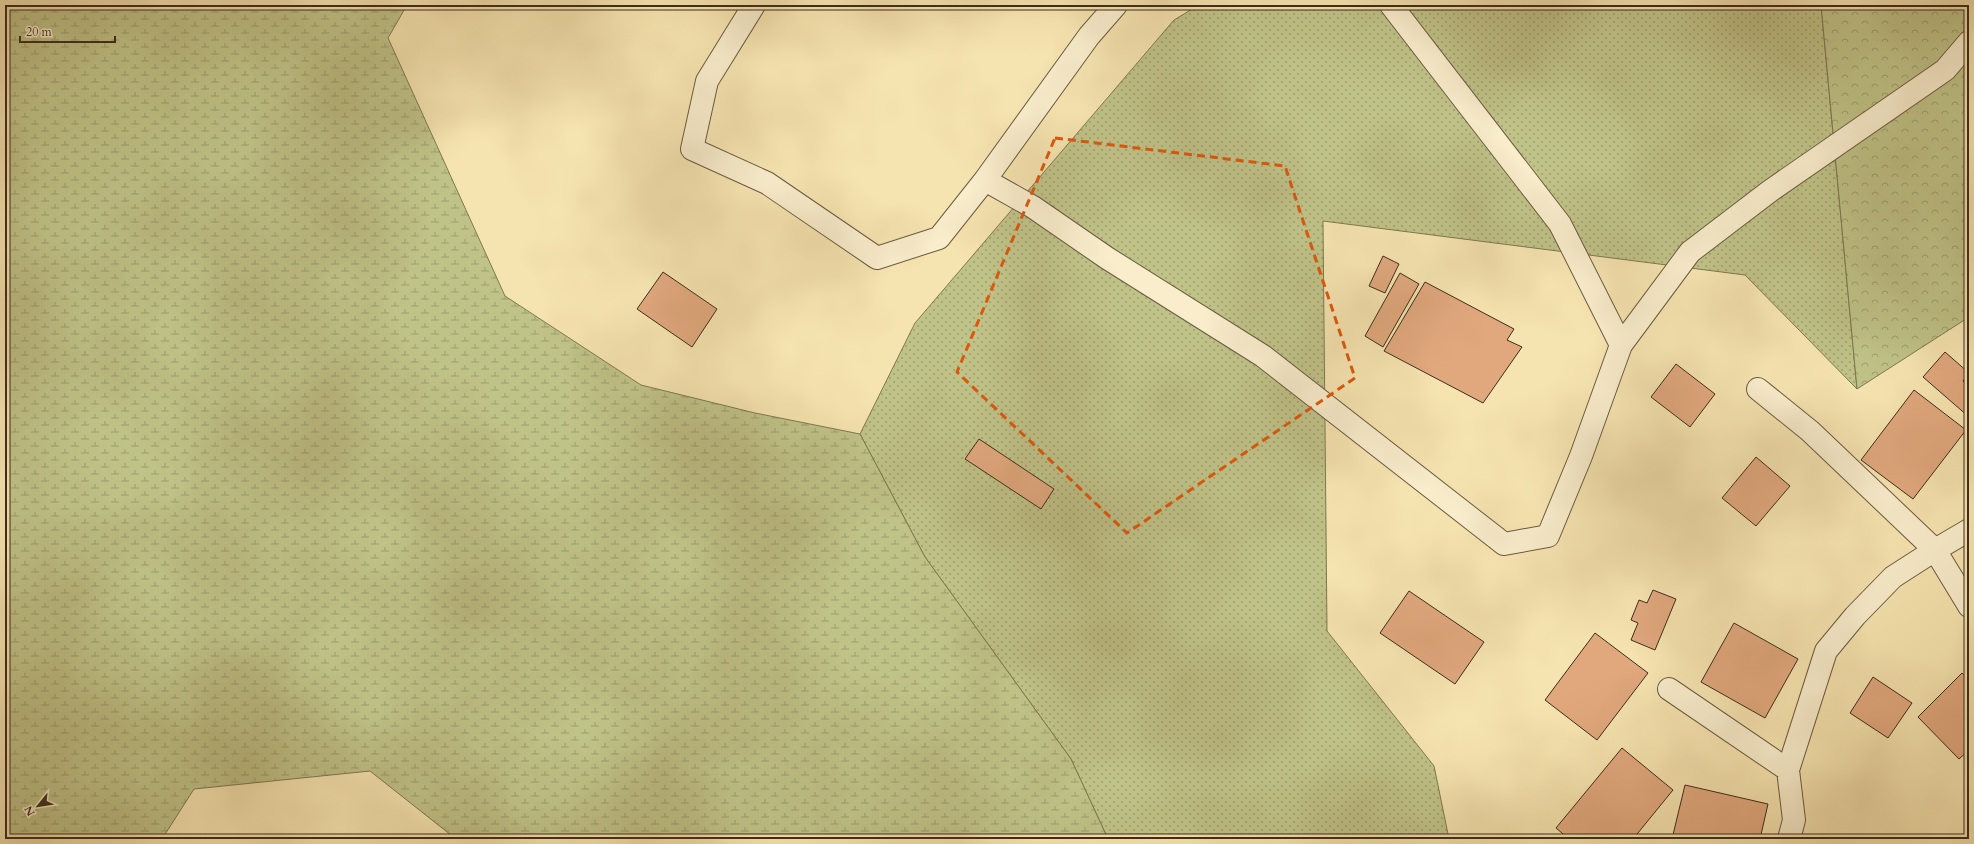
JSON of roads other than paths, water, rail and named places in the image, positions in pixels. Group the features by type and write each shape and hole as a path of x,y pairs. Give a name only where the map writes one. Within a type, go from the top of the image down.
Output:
{"street":[{"path":"754,5 707,81 692,149 767,183 877,258 939,238 985,180 1089,36 1116,5"},
{"path":"1391,5 1560,224 1621,345"},
{"path":"985,180 1033,207 1107,258 1263,356 1504,544 1548,536 1581,456 1621,345 1690,252 1770,191 1945,70 1969,42"},
{"path":"1758,389 1810,431 1935,550 1969,606"},
{"path":"1788,839 1794,820 1788,770 1826,651 1855,616 1893,577 1969,530"},
{"path":"1669,689 1788,770"}]}
